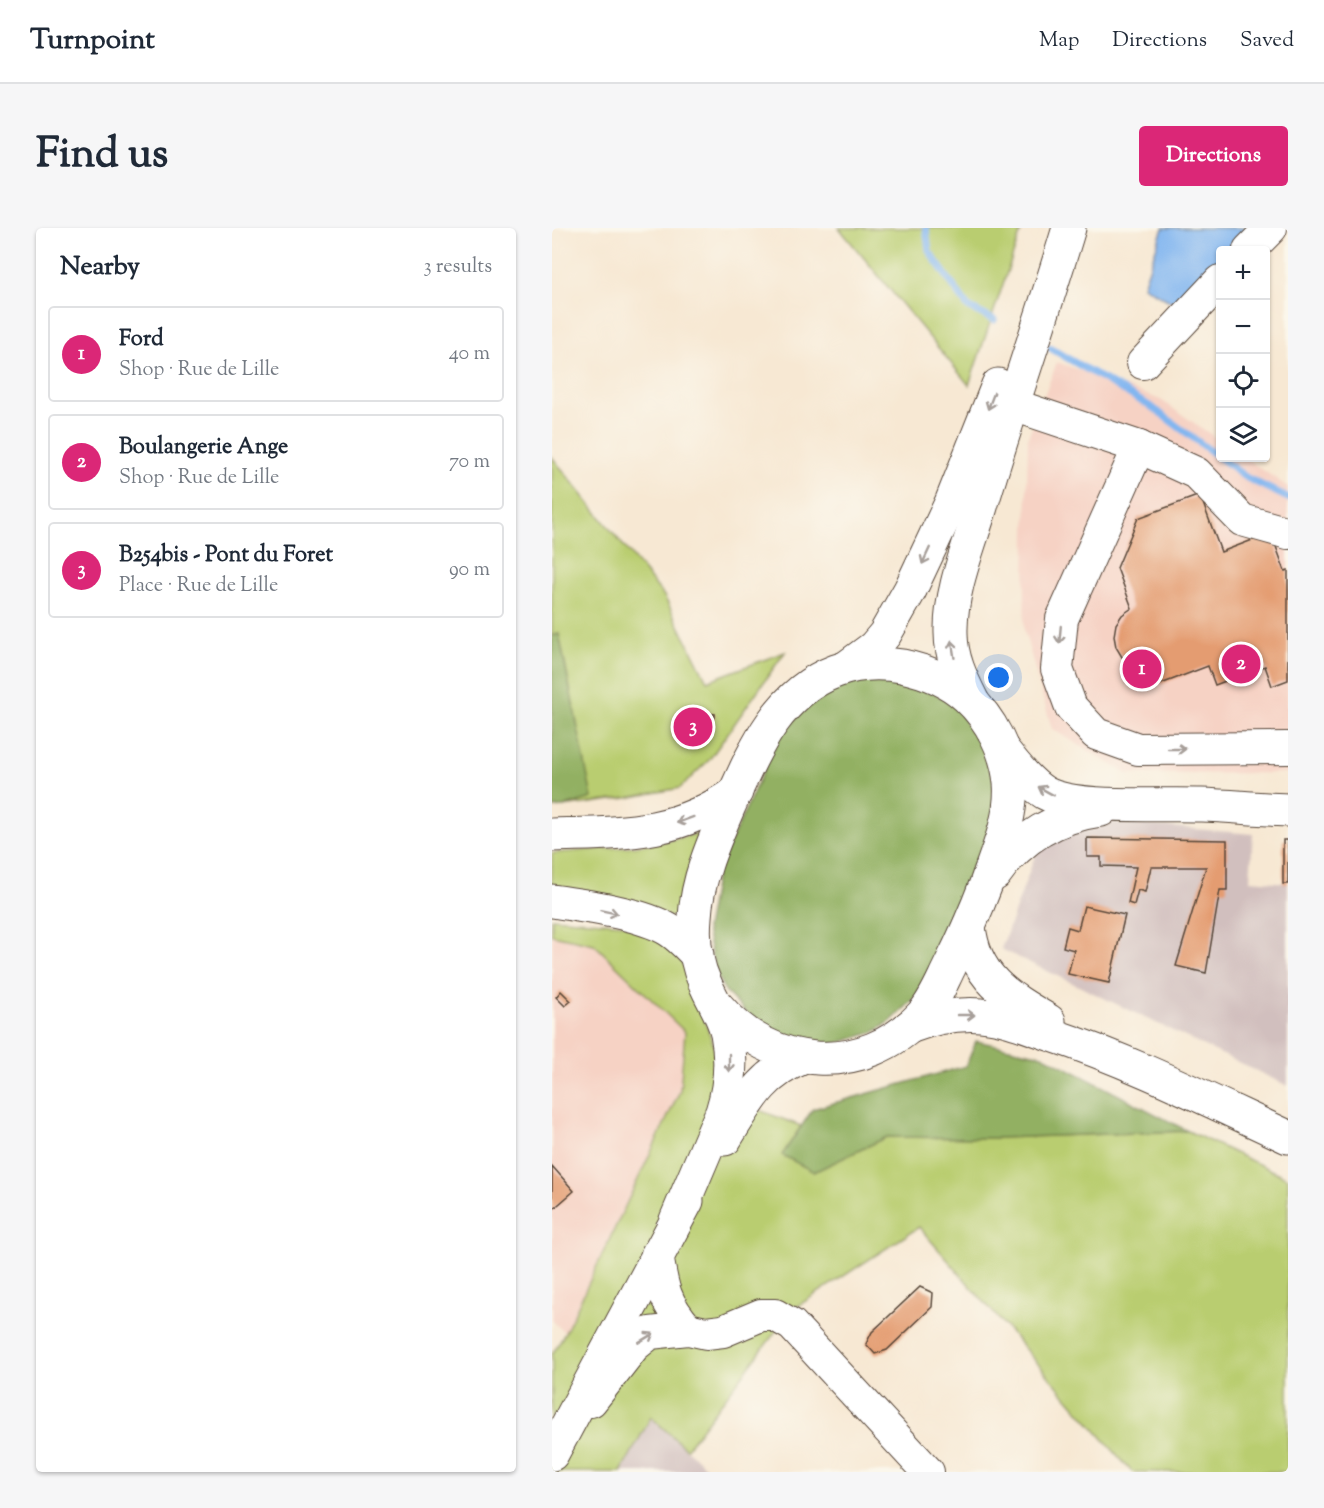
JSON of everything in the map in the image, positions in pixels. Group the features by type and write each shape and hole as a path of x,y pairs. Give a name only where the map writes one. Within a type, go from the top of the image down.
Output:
{"main road":[{"path":"676,1220 727,1097 729,1047 727,1034 717,1006 705,984 697,955 694,932 697,898 712,849 736,792 772,722 785,705 803,688 847,667 874,647 885,634 920,571 966,468 1055,228"},
{"path":"717,1006 728,1019 769,1047 802,1058 854,1056 886,1042 921,1016 934,999 969,926 997,852 1009,809 1010,784 1000,747 987,720 974,703 961,678 953,654 952,612 957,585 1069,228"},
{"path":"847,667 878,663 915,669 945,681 974,703"},
{"path":"1000,747 1033,783 1052,795 1081,802 1288,810"},
{"path":"552,835 619,832 675,824 717,805 736,792"},
{"path":"1200,805 1288,793"},
{"path":"982,894 1014,850 1060,820 1082,814 1145,804"},
{"path":"552,901 624,915 659,925 679,937 697,955"},
{"path":"969,926 978,960 995,984 1023,1006 1096,1050"},
{"path":"909,1027 948,1016 983,1015 1007,1020 1096,1050 1288,1137"},
{"path":"554,1450 676,1220 757,1090 776,1071 802,1058"}],"lane":[{"path":"1253,246 1271,228"},
{"path":"1143,363 1216,286"},
{"path":"1013,405 1139,447 1196,472 1242,520 1288,533"},
{"path":"1139,447 1062,619 1057,669 1071,707 1096,734 1138,749 1288,748"},
{"path":"657,1254 666,1298 675,1315 688,1329"},
{"path":"554,1450 634,1346 650,1333 688,1329 706,1333 723,1331 761,1315 775,1315 792,1325 928,1472"}],"shaded area":[{"path":"1057,362 1161,400 1216,438 1216,462 1251,462 1288,487 1288,773 1127,774 1052,729 1024,630 1028,437"},
{"path":"1102,821 1253,834 1250,880 1288,883 1288,1086 1001,949 1042,837"},
{"path":"552,935 594,944 685,1032 680,1091 565,1333 552,1320"},
{"path":"651,1416 711,1472 621,1472"}],"green space":[{"path":"839,228 1022,228 969,385"},
{"path":"552,457 664,596 707,681 785,652 709,760 680,788 563,807 591,798 559,634 552,636"},
{"path":"559,634 592,798 552,808 552,636"},
{"path":"866,677 922,684 964,713 991,757 996,795 990,834 970,888 917,996 890,1022 874,1032 831,1045 791,1040 753,1020 725,991 715,972 706,929 716,874 779,736 816,697"},
{"path":"702,832 678,919 552,888 552,853 647,844"},
{"path":"552,918 626,924 670,944 686,969 714,1046 714,1093 801,1126 783,1155 814,1172 887,1137 998,1138 1188,1131 1288,1178 1288,1472 1132,1472 919,1227 793,1309 686,1449 651,1417 621,1472 552,1472 552,1355 565,1333 680,1091 685,1032 594,944 552,935"},
{"path":"976,1041 1042,1055 1188,1131 998,1138 887,1137 814,1172 782,1155 813,1109 966,1066"}],"water":[{"path":"1163,228 1247,228 1235,246 1216,246 1216,273 1189,312 1143,286"}],"building":[{"path":"1200,495 1221,552 1271,533 1285,571 1288,570 1288,680 1272,686 1265,666 1215,685 1208,666 1161,684 1154,665 1143,667 1132,664 1122,657 1116,647 1114,636 1116,624 1122,615 1132,608 1117,568 1138,518"},
{"path":"684,710 715,714 715,717 699,738 683,737 677,723 677,714"},
{"path":"1087,838 1227,840 1227,890 1220,890 1206,973 1176,966 1206,867 1151,867 1145,892 1138,890 1134,905 1128,903 1136,867 1101,866 1101,857 1087,857"},
{"path":"1283,840 1288,840 1288,884 1283,884"},
{"path":"1084,906 1125,915 1109,983 1068,974 1074,950 1063,947 1068,927 1078,930"},
{"path":"561,991 571,1001 565,1006 556,997"},
{"path":"552,1166 574,1191 552,1210"},
{"path":"920,1287 933,1293 932,1307 887,1350 875,1354 866,1344 872,1332"}],"waterway":[{"path":"926,228 929,251 968,307 994,320"},
{"path":"1050,348 1153,408 1247,478 1288,498"}],"place":[{"name":"Boulangerie Ange","path":"1241,664"},
{"name":"Ford","path":"1142,669"},
{"name":"B254bis - Pont du Foret","path":"693,727"}]}
